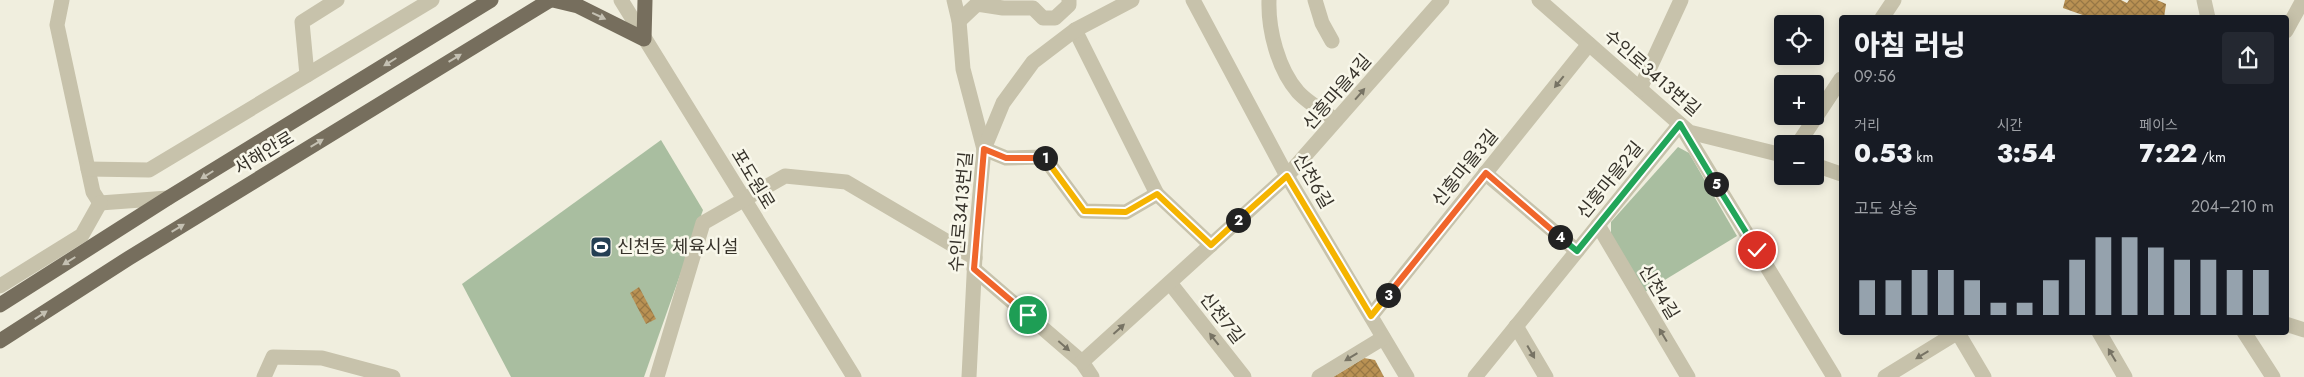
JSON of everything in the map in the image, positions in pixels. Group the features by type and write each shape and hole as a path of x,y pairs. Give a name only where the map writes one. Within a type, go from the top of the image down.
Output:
{"main road":[{"name":"서해안로","path":"0,305 168,198 491,0"},
{"name":"서해안로","path":"0,341 129,258 552,0"},
{"path":"552,0 578,6 644,39 645,0"}],"street":[{"path":"62,0 57,25 93,192 100,203"},
{"path":"308,75 302,22 337,0"},
{"path":"88,168 150,170 432,0"},
{"name":"포도원로","path":"621,0 854,377"},
{"path":"954,0 960,21 963,69 984,149 1006,158 1044,157 1084,211 1126,212 1157,194"},
{"path":"960,21 977,2 1003,8 1033,8 1043,18 1056,18 1069,5 1069,0"},
{"name":"수인로3413번길","path":"969,377 974,264 984,149 1003,103 1033,62 1075,30 1132,0"},
{"name":"신천6길","path":"1193,0 1287,176 1407,377"},
{"path":"1269,0 1273,35 1281,65 1298,93 1336,120"},
{"path":"1315,0 1322,23 1332,41"},
{"name":"신흥마을4길","path":"1082,362 1287,176 1442,0"},
{"name":"수인로3413번길","path":"1539,0 1689,132 1774,153"},
{"path":"1640,89 1681,0"},
{"path":"1884,15 1894,0"},
{"path":"2204,0 2207,15"},
{"path":"2289,26 2303,0"},
{"path":"1075,30 1157,194 1211,245"},
{"name":"신흥마을3길","path":"1371,316 1589,44"},
{"path":"1804,135 1839,82"},
{"path":"1680,124 1834,377"},
{"name":"신흥마을2길","path":"1475,377 1680,124"},
{"path":"1824,168 1839,173"},
{"path":"1486,173 1577,251"},
{"path":"657,377 703,223 785,176 846,182 974,264 1082,362 1092,377"},
{"path":"100,203 168,198"},
{"path":"0,286 82,235 100,203"},
{"name":"신천4길","path":"1598,226 1688,377"},
{"name":"신천7길","path":"1170,283 1244,377"},
{"path":"2289,325 2304,330"},
{"path":"1516,326 1546,377"},
{"path":"1885,377 1955,335"},
{"path":"1959,335 1984,377"},
{"path":"2101,335 2125,377"},
{"path":"2246,335 2273,377"},
{"path":"1319,377 1384,338"},
{"path":"264,377 273,357 322,358 392,377"}],"green space":[{"name":"신천동 체육시설","path":"661,140 703,210 644,377 511,377 462,284"},
{"path":"1678,147 1689,153 1737,236 1645,292 1611,240 1611,222"}],"building":[{"path":"2065,0 2121,0 2127,3 2129,0 2157,0 2166,4 2164,15 2083,15 2063,8"},
{"path":"639,287 656,319 646,324 630,293"},
{"path":"1364,358 1375,360 1384,377 1333,377"}],"place":[{"name":"신천동 체육시설","path":"601,247"}],"route":[{"path":"1028,315 974,269 984,149 1006,158 1044,157 1084,211 1126,212 1157,194 1211,245 1287,176 1371,316 1486,173 1577,251 1680,124 1757,250"}]}
